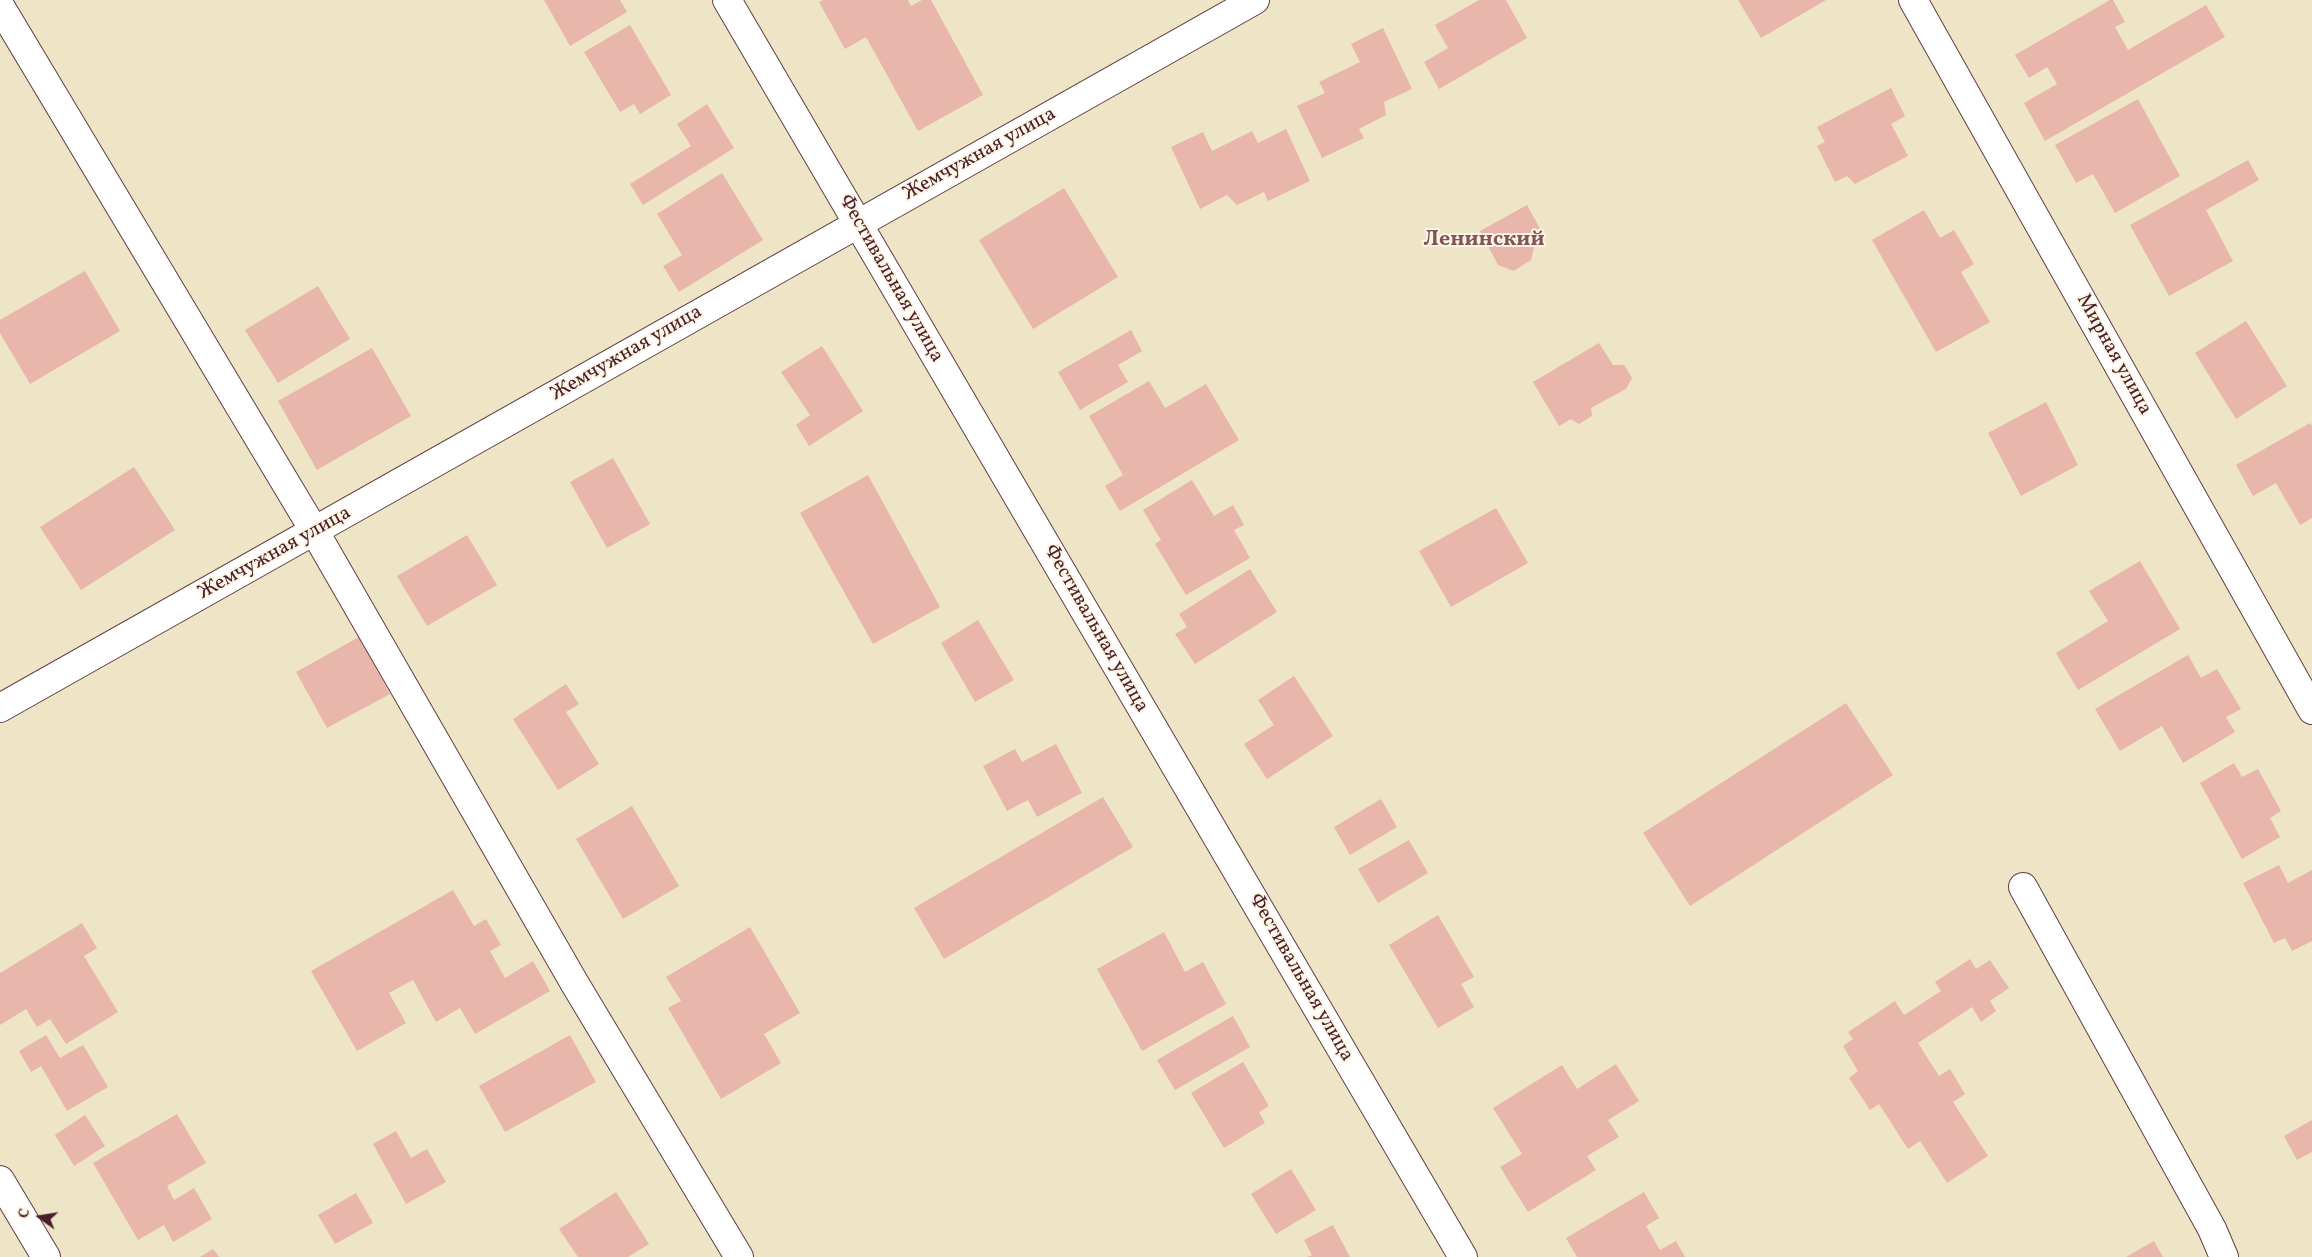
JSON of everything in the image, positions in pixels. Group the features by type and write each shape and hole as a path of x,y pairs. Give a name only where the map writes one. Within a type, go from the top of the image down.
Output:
{"street":[{"name":"Фестивальная улица","path":"726,0 1463,1257"},
{"name":"Жемчужная улица","path":"0,708 1255,0"},
{"name":"Мирная улица","path":"1913,0 2312,710"},
{"path":"0,6 315,532 575,984 739,1257"},
{"path":"2023,887 2212,1229 2224,1257"},
{"path":"0,1180 46,1257"}],"building":[{"path":"544,0 620,0 627,12 570,46"},
{"path":"823,0 908,0 911,6 922,0 931,0 983,95 918,131 866,37 845,49 819,2"},
{"path":"1479,0 1506,0 1527,38 1439,89 1424,62 1448,48 1435,25"},
{"path":"1738,0 1826,0 1761,38"},
{"path":"2113,0 2125,22 2115,27 2128,50 2206,5 2225,37 2045,141 2024,103 2057,84 2047,67 2029,78 2015,55"},
{"path":"630,25 671,95 640,114 634,104 620,112 584,52"},
{"path":"1383,28 1412,89 1384,102 1386,115 1359,129 1364,138 1322,158 1297,106 1325,93 1319,82 1360,62 1351,44"},
{"path":"1891,88 1905,116 1891,124 1908,156 1855,184 1847,176 1835,182 1817,146 1825,142 1817,127"},
{"path":"2138,99 2180,176 2115,213 2093,174 2076,183 2055,145"},
{"path":"707,104 734,148 643,205 630,184 691,146 677,124"},
{"path":"1286,129 1310,181 1268,201 1264,192 1237,205 1227,195 1200,209 1171,147 1203,132 1212,151 1252,131 1258,143"},
{"path":"2248,160 2259,180 2206,210 2233,261 2169,296 2130,225"},
{"path":"722,173 763,240 679,292 663,266 682,255 657,214"},
{"path":"1064,188 1118,277 1033,329 979,240"},
{"path":"1527,205 1543,234 1531,241 1534,247 1531,260 1514,271 1498,265 1480,231"},
{"path":"1924,210 1940,238 1954,230 1974,264 1961,272 1990,322 1936,352 1872,240"},
{"path":"85,271 120,331 30,384 0,333 0,320"},
{"path":"318,286 350,339 278,383 245,330"},
{"path":"2246,321 2287,386 2236,419 2195,353"},
{"path":"1131,330 1142,351 1118,365 1128,382 1080,410 1058,372"},
{"path":"1599,343 1613,365 1624,365 1632,378 1626,389 1591,408 1592,416 1579,424 1571,419 1559,426 1533,382"},
{"path":"822,346 863,411 809,446 796,425 810,415 781,372"},
{"path":"372,348 411,416 317,470 278,401"},
{"path":"1149,381 1165,408 1206,384 1239,440 1120,511 1105,486 1123,475 1089,416"},
{"path":"2046,402 2078,465 2021,496 1988,433"},
{"path":"2310,423 2312,426 2312,518 2300,525 2276,483 2253,496 2236,465"},
{"path":"613,458 650,524 607,548 570,482"},
{"path":"134,467 175,530 81,590 40,527"},
{"path":"868,475 940,607 873,644 800,513"},
{"path":"1192,480 1214,516 1233,505 1244,525 1234,530 1250,558 1186,595 1155,544 1161,540 1143,510"},
{"path":"1496,508 1528,563 1451,607 1419,551"},
{"path":"467,535 497,585 427,626 397,576"},
{"path":"2140,561 2180,629 2078,690 2056,653 2108,621 2089,591"},
{"path":"1250,569 1277,612 1195,664 1175,634 1187,627 1179,614"},
{"path":"978,620 1014,680 975,702 941,643"},
{"path":"359,637 390,694 327,728 296,672"},
{"path":"2188,655 2201,678 2217,669 2241,709 2226,717 2235,732 2183,763 2162,726 2120,751 2095,709"},
{"path":"1294,676 1333,736 1267,779 1244,744 1274,725 1258,700"},
{"path":"566,684 579,704 566,712 599,764 558,790 513,719"},
{"path":"1846,703 1893,775 1690,906 1643,833"},
{"path":"1056,744 1082,793 1037,817 1028,800 1007,811 983,766 1015,749 1022,762"},
{"path":"2234,763 2242,777 2258,769 2281,811 2270,818 2280,837 2242,859 2200,783"},
{"path":"1103,797 1133,847 944,959 914,908"},
{"path":"1381,799 1397,827 1350,855 1334,827"},
{"path":"632,806 679,886 623,919 576,839"},
{"path":"1409,840 1428,873 1378,903 1358,869"},
{"path":"2279,865 2288,883 2312,870 2312,941 2292,951 2285,938 2274,943 2243,883"},
{"path":"453,890 474,926 486,919 501,945 490,951 505,978 533,961 550,991 475,1034 460,1008 436,1022 413,980 389,993 406,1023 357,1051 311,971"},
{"path":"1438,915 1474,977 1461,984 1474,1007 1438,1028 1389,945"},
{"path":"82,923 97,948 84,956 118,1012 66,1044 50,1019 37,1027 26,1009 0,1025 0,973"},
{"path":"750,927 800,1013 764,1034 781,1063 721,1099 668,1008 681,1001 666,977"},
{"path":"1164,932 1185,972 1203,962 1226,1004 1142,1051 1097,969"},
{"path":"1970,959 1976,969 1990,960 2009,988 1990,1001 1996,1011 1981,1022 1972,1007 1918,1043 1939,1076 1950,1069 1965,1094 1953,1102 1988,1156 1947,1183 1920,1141 1908,1149 1879,1104 1870,1110 1849,1078 1858,1071 1843,1046 1853,1039 1848,1032 1895,1001 1904,1015 1941,991 1935,982"},
{"path":"1233,1016 1250,1047 1175,1090 1157,1060"},
{"path":"46,1035 60,1058 83,1045 108,1087 67,1111 41,1066 31,1072 19,1051"},
{"path":"570,1035 596,1082 505,1132 479,1086"},
{"path":"1243,1062 1269,1106 1259,1112 1265,1123 1224,1148 1191,1093"},
{"path":"1616,1064 1639,1101 1608,1120 1619,1137 1587,1156 1596,1170 1528,1212 1500,1167 1522,1154 1493,1108 1562,1065 1577,1089"},
{"path":"177,1114 206,1163 167,1186 174,1200 194,1188 212,1219 173,1242 164,1225 138,1240 93,1163"},
{"path":"85,1115 105,1146 74,1166 55,1135"},
{"path":"2312,1120 2312,1152 2297,1160 2284,1136"},
{"path":"396,1131 411,1158 427,1149 446,1182 406,1204 373,1144"},
{"path":"1291,1169 1316,1210 1276,1234 1251,1194"},
{"path":"616,1192 649,1244 628,1257 578,1257 559,1229"},
{"path":"1644,1192 1659,1218 1646,1226 1660,1250 1676,1241 1685,1257 1577,1257 1566,1238"},
{"path":"356,1193 373,1223 335,1244 318,1215"},
{"path":"1333,1225 1350,1257 1307,1257 1312,1255 1304,1240"},
{"path":"2154,1241 2163,1257 2126,1257"},
{"path":"213,1249 219,1257 200,1257"}],"district":[{"name":"Ленинский","path":"1484,241"}]}
